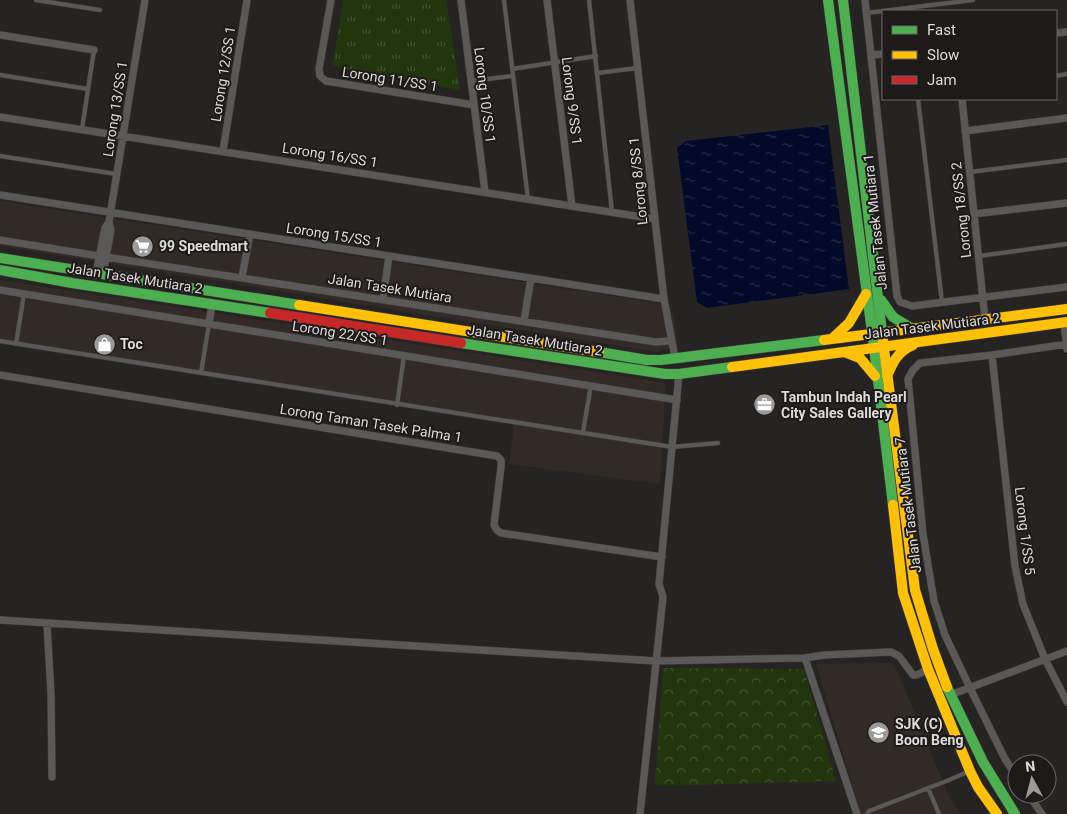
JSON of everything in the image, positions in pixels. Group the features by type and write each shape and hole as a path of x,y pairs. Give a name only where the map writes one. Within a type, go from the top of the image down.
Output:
{"street":[{"name":"Lorong 13/SS 1","path":"99,274 111,230 111,212 145,0"},
{"name":"Lorong 12/SS 1","path":"223,151 247,0"},
{"name":"Lorong 11/SS 1","path":"331,0 320,69 320,76 326,81 474,105"},
{"name":"Lorong 10/SS 1","path":"461,0 485,192"},
{"name":"Lorong 9/SS 1","path":"547,0 572,206"},
{"name":"Lorong 8/SS 1","path":"630,0 664,299 670,341 675,358"},
{"name":"Jalan Tasek Mutiara 1","path":"828,0 872,334"},
{"name":"Jalan Tasek Mutiara 1","path":"843,0 883,333"},
{"name":"Jalan Tasek Mutiara 1","path":"865,0 897,296 900,302 912,306 1067,287"},
{"path":"0,34 94,50"},
{"path":"871,55 882,54"},
{"name":"Lorong 18/SS 2","path":"962,100 985,319"},
{"name":"Lorong 16/SS 1","path":"0,117 655,219"},
{"path":"965,130 1067,118"},
{"name":"Lorong 15/SS 1","path":"0,194 664,299"},
{"path":"974,214 1067,203"},
{"path":"242,277 250,234"},
{"name":"Jalan Tasek Mutiara","path":"0,240 656,342 670,341"},
{"path":"383,299 389,256"},
{"name":"Jalan Tasek Mutiara 2","path":"0,258 638,359 661,360 1067,309"},
{"name":"Jalan Tasek Mutiara 2","path":"0,270 72,283 665,374 679,374 879,346 1065,323"},
{"path":"72,283 87,280 99,274 111,285 125,291"},
{"path":"524,321 531,278"},
{"name":"Lorong 22/SS 1","path":"0,290 677,400"},
{"path":"878,292 889,314 896,322 912,329"},
{"path":"831,339 846,329 854,320 866,293"},
{"path":"209,324 212,304"},
{"path":"1065,323 1067,349"},
{"name":"Jalan Tasek Mutiara 7","path":"883,333 879,346 903,593 928,670 970,771 978,787 997,814"},
{"name":"Jalan Tasek Mutiara 7","path":"872,334 879,346"},
{"path":"835,352 854,353 882,378 897,355 904,348 921,341"},
{"name":"Jalan Tasek Mutiara 7","path":"1007,761 945,635 934,601 923,534 908,379 920,362 992,355 1067,344"},
{"name":"Lorong 1/SS 5","path":"992,355 1015,566 1024,604 1045,659 1067,702"},
{"path":"640,814 663,597 659,584 679,374"},
{"name":"Lorong Taman Tasek Palma 1","path":"0,375 497,456 501,460 501,467 494,525 501,533 662,557"},
{"name":"Jalan Tasek Mutiara 7","path":"882,378 915,590 923,622 950,695 992,780 1015,814"},
{"path":"0,620 656,661 805,658 824,655 891,652 899,656 913,676 928,670"},
{"path":"47,624 51,694 52,778"},
{"path":"950,695 1067,650"},
{"path":"805,658 857,814"}],"lane":[{"path":"36,0 100,10"},
{"path":"504,0 528,199"},
{"path":"589,0 612,212"},
{"path":"891,10 973,0"},
{"path":"866,13 882,11"},
{"path":"82,129 94,50"},
{"path":"512,69 596,56"},
{"path":"598,73 638,68"},
{"path":"0,75 88,90"},
{"path":"471,81 513,76"},
{"path":"918,100 942,302"},
{"path":"0,156 118,174"},
{"path":"970,172 1067,160"},
{"path":"979,256 1067,244"},
{"path":"16,344 24,294"},
{"path":"201,373 209,324"},
{"path":"0,341 672,447 718,443"},
{"path":"397,404 404,356"},
{"path":"583,432 590,385"},
{"path":"867,814 869,811 970,771"},
{"path":"928,788 939,814"}],"shaded area":[{"path":"0,201 671,305 679,347 656,352 0,246"},
{"path":"0,280 666,383 660,484 509,464 514,425 0,344"},
{"name":"SJK (C) Boon Beng","path":"894,663 950,799 961,814 861,814 816,664"}],"green space":[{"path":"343,0 446,0 460,90 333,66"},
{"path":"663,668 804,669 836,781 655,786"}],"water":[{"path":"828,125 849,289 707,308 697,302 677,148 686,141"}],"traffic: fast":[{"path":"828,0 893,505"},
{"path":"843,0 883,341"},
{"path":"0,258 299,305"},
{"path":"0,270 72,283 270,313"},
{"path":"881,300 893,317 911,328"},
{"path":"599,352 647,360 661,360 824,340"},
{"path":"461,343 665,374 732,367"},
{"path":"947,687 983,762 1015,814"}],"traffic: slow":[{"path":"834,337 849,323 866,294"},
{"path":"299,305 599,352"},
{"path":"824,340 1067,309"},
{"path":"732,367 1067,322"},
{"path":"883,341 915,590 947,687"},
{"path":"887,376 903,350 913,345"},
{"path":"847,353 860,358 875,376"},
{"path":"893,505 903,593 928,669 970,771 978,787 997,814"}],"traffic: jam":[{"path":"270,313 461,343"}],"place":[{"name":"99 Speedmart","path":"143,246"},
{"name":"Toc","path":"104,344"},
{"name":"Tambun Indah Pearl City Sales Gallery","path":"765,405"},
{"name":"SJK (C) Boon Beng","path":"879,732"}]}
